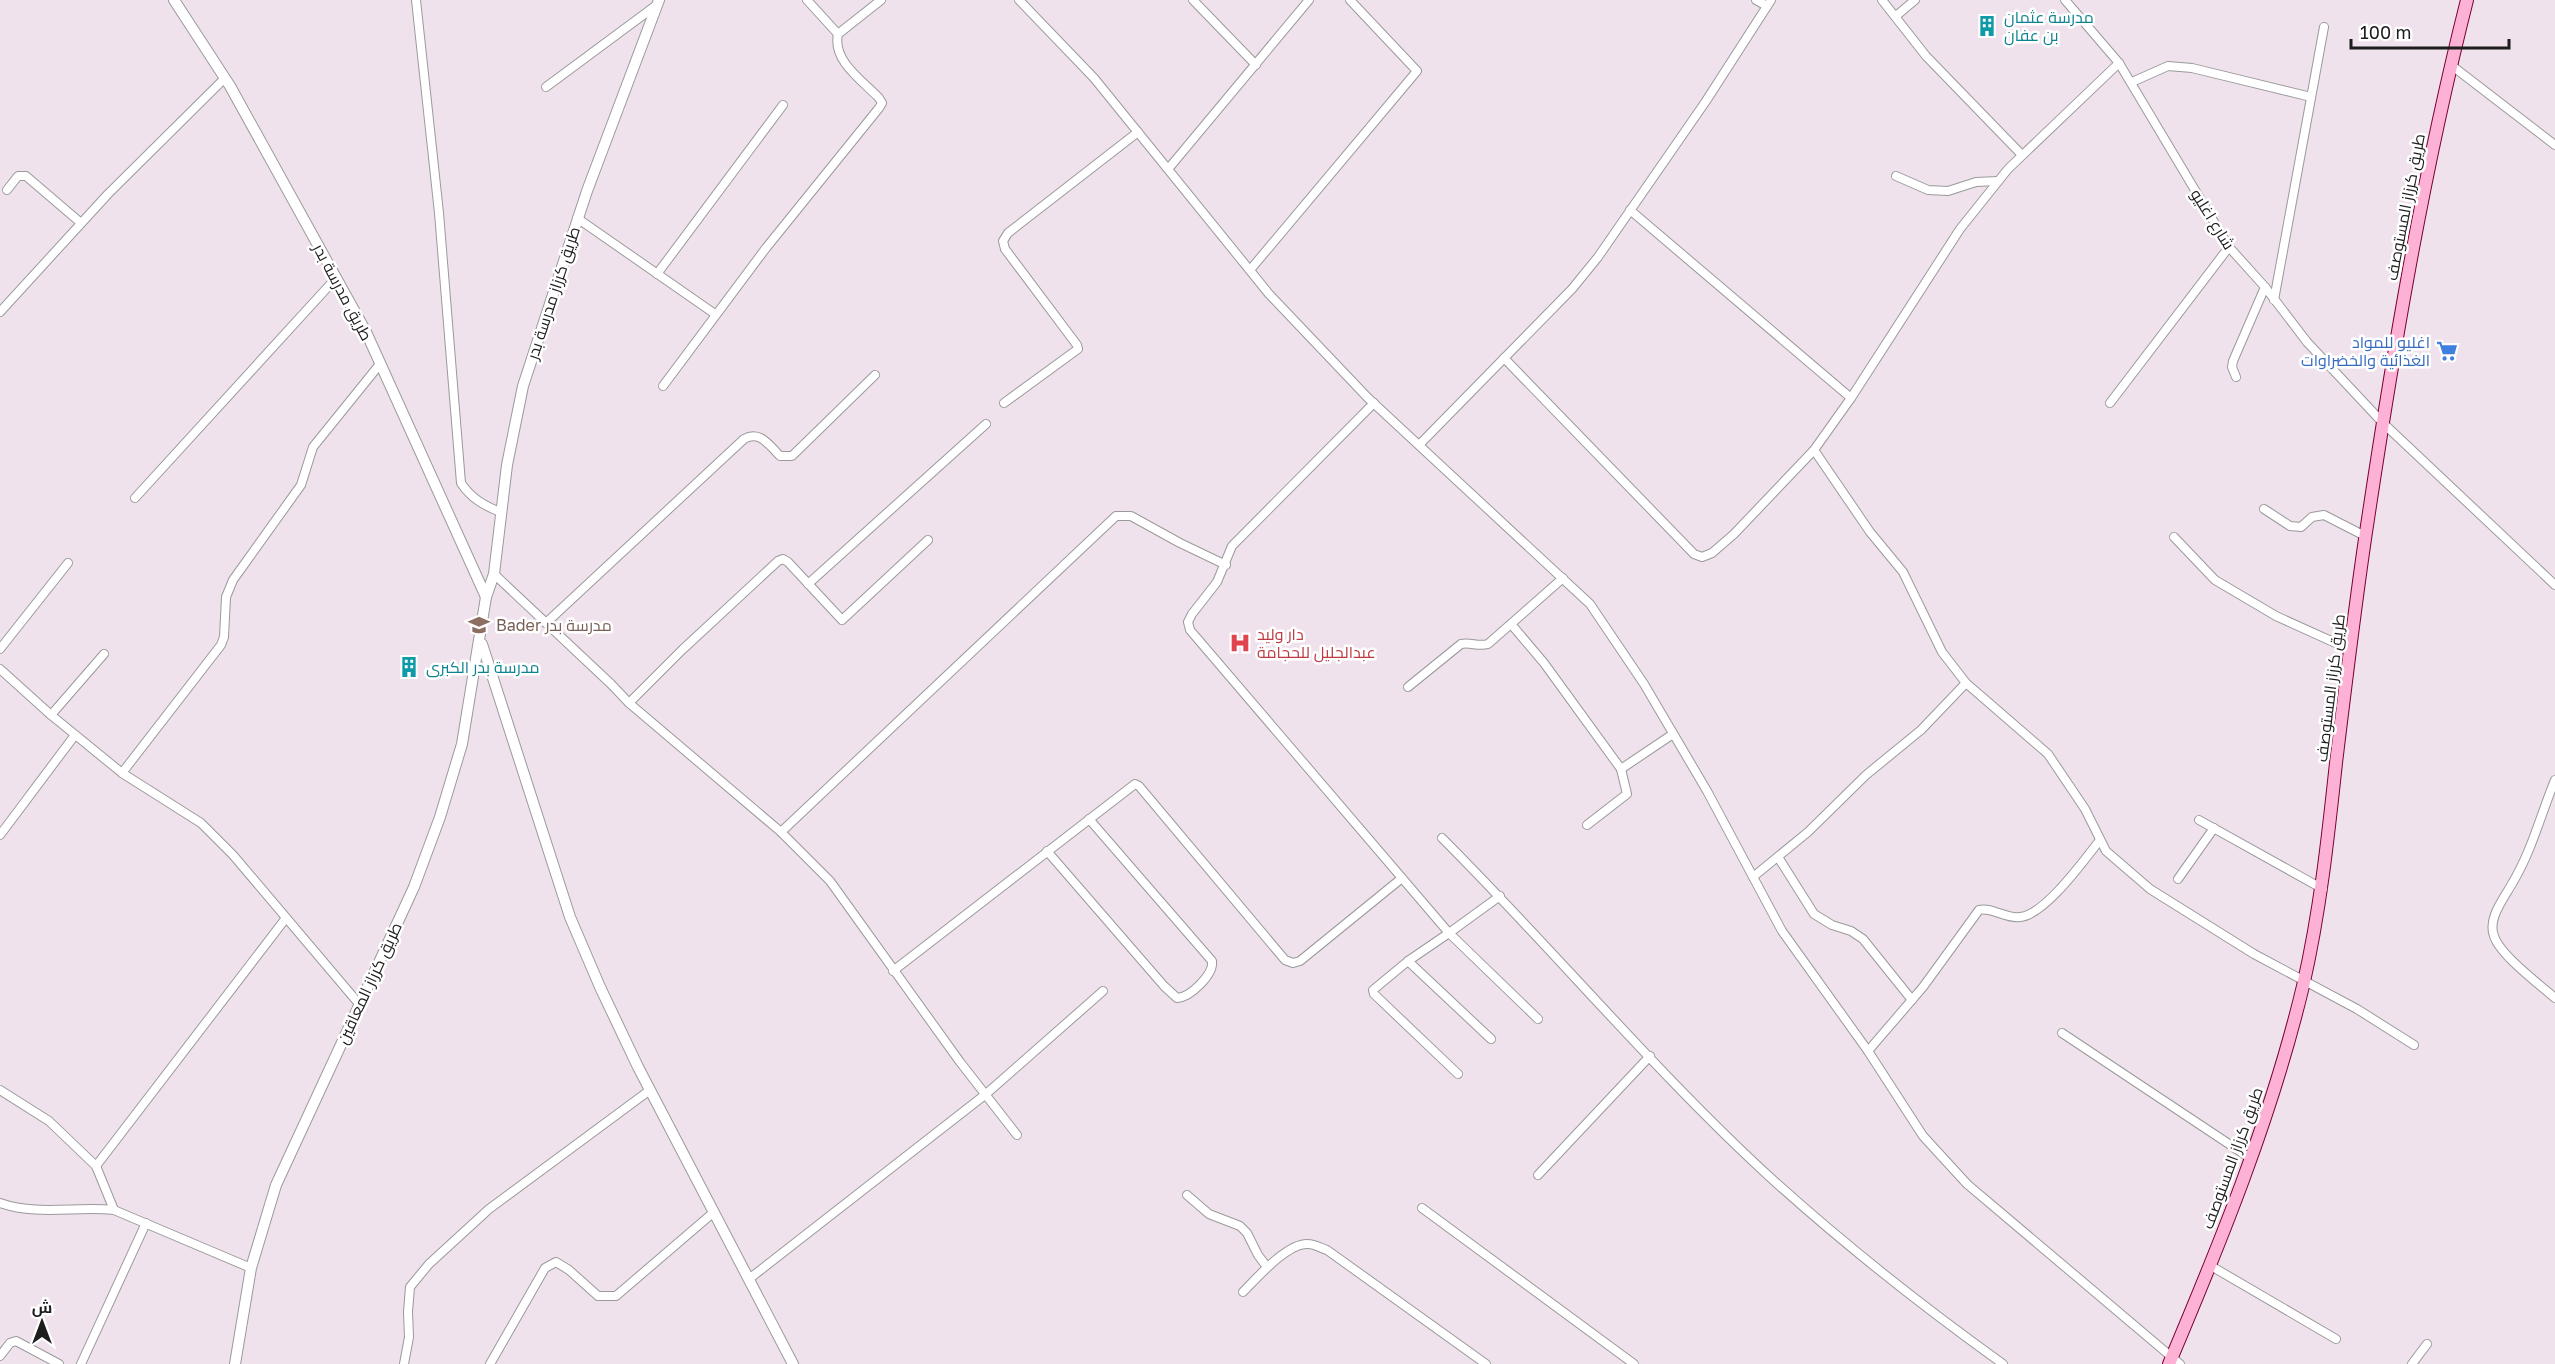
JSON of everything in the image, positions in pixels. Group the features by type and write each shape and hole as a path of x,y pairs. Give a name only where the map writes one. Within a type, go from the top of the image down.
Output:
{"main road":[{"name":"طريق كرزاز المستوصف","path":"2174,1362 2274,1090 2304,982 2323,889 2365,536 2398,323 2451,65 2468,0"}],"street":[{"name":"طريق مدرسة بدر","path":"174,0 225,78 336,278 380,364 486,597"},
{"path":"416,0 439,213 460,483 468,494 482,504 500,512"},
{"path":"663,386 715,314 882,103 841,59 837,47 838,34 807,0"},
{"path":"838,34 881,0"},
{"path":"1019,0 1094,78 1269,294 1374,403 1590,604 1644,684 1707,791 1782,930 1868,1051 1923,1136 1967,1184 2174,1362"},
{"path":"1193,0 1256,65"},
{"path":"1169,168 1309,0"},
{"path":"1250,270 1417,71 1350,0"},
{"path":"1419,445 1572,289 1598,257 1706,101 1769,3 1756,0"},
{"path":"1882,0 1926,56 2022,155"},
{"path":"1896,16 1916,0"},
{"name":"شارع اغليو","path":"2065,0 2119,63 2132,82 2229,247 2265,287 2307,342 2383,423 2555,585"},
{"path":"546,87 660,1"},
{"name":"طريق كرزاز مدرسة بدر","path":"486,597 494,574 500,512 523,386 577,218 660,1"},
{"path":"2274,300 2324,27"},
{"path":"1504,358 1694,554 1702,557 1712,553 1734,534 1814,450 1851,398 1960,229 1998,181 2022,155 2119,63"},
{"path":"2451,65 2555,145"},
{"path":"2132,82 2168,66 2192,68 2311,97"},
{"path":"0,312 81,223 225,78"},
{"path":"657,274 783,105"},
{"path":"1004,403 1078,349 1005,249 1003,241 1008,233 1138,132"},
{"path":"7,190 18,177 26,176 81,223"},
{"path":"1896,176 1928,190 1938,191 1948,191 1976,182 1998,181"},
{"path":"1630,210 1851,398"},
{"path":"577,218 715,314"},
{"path":"2110,403 2229,247"},
{"path":"135,498 336,278"},
{"path":"2236,377 2232,367 2233,361 2265,287"},
{"path":"122,774 220,645 224,637 226,597 233,580 301,485 313,447 380,364"},
{"path":"546,623 744,439 751,435 758,436 780,456 792,456 876,375"},
{"path":"1374,403 1232,546 1217,582 1192,614 1188,622 1190,630 1449,933 1538,1020"},
{"path":"808,584 986,424"},
{"path":"1814,450 1870,532 1903,572 1934,639 1966,683 2048,754 2085,809 2106,851 2150,889 2254,954 2357,1009 2414,1046"},
{"path":"2264,509 2290,526 2301,527 2312,517 2324,515 2365,536"},
{"path":"781,832 1116,516 1131,516 1226,565"},
{"path":"2174,537 2215,580 2276,616 2351,651"},
{"path":"630,703 681,650 778,561 783,559 788,562 842,620 928,540"},
{"path":"0,649 68,562"},
{"path":"494,574 630,703 781,832 830,881 893,971 1017,1135"},
{"path":"1408,687 1457,647 1468,643 1479,647 1488,644 1563,578"},
{"name":"طريق كرزاز المعاقين","path":"236,1364 251,1268 276,1185 414,886 440,817 462,744 481,641 486,597"},
{"path":"1511,624 1544,663 1621,769 1627,794 1587,825"},
{"path":"481,641 570,917 600,987 650,1090 793,1364"},
{"path":"51,715 104,654"},
{"path":"0,669 122,774 201,823 233,855 360,1005"},
{"path":"1753,877 1808,832 1866,775 1921,730 1966,683"},
{"path":"1621,769 1673,734"},
{"path":"0,836 75,735"},
{"path":"2555,780 2523,864 2499,905 2493,935 2498,944 2524,971 2555,998"},
{"path":"893,971 1131,785 1139,786 1285,960 1293,963 1300,961 1402,878"},
{"path":"1047,851 1164,986 1178,998 1187,995 1210,972 1213,967 1212,961 1089,819"},
{"path":"2199,820 2323,889"},
{"path":"2178,879 2214,828"},
{"path":"1442,837 1650,1056 1773,1180 1950,1325 2003,1364"},
{"path":"1868,1051 1912,1000 1979,910 1987,909 2008,917 2022,917 2037,911 2100,840"},
{"path":"1778,857 1814,914 1832,925 1851,930 1863,939 1912,1000"},
{"path":"1458,1074 1374,994 1376,987 1408,961 1500,896"},
{"path":"96,1166 286,918"},
{"path":"1408,961 1491,1039"},
{"path":"749,1279 986,1094 1103,991"},
{"path":"2062,1034 2250,1158"},
{"path":"1538,1175 1650,1056"},
{"path":"0,1089 49,1121 96,1166 114,1210"},
{"path":"404,1364 409,1337 408,1312 411,1287 429,1264 489,1209 650,1090"},
{"path":"1187,1195 1209,1214 1240,1226 1247,1233 1258,1255 1268,1267"},
{"path":"0,1203 17,1209 43,1212 94,1208 114,1210 251,1268"},
{"path":"1422,1208 1635,1364"},
{"path":"490,1364 533,1288 551,1263 556,1262 569,1270 598,1296 616,1296 714,1212"},
{"path":"81,1364 146,1223"},
{"path":"1243,1292 1268,1267 1296,1247 1307,1244 1327,1250 1473,1361 1486,1364"},
{"path":"2211,1266 2336,1339"},
{"path":"0,1356 10,1343 16,1341 59,1364"},
{"path":"2412,1364 2427,1344"}],"place":[{"name":"مدرسة عثمان بن عفان","path":"1987,26"},
{"name":"اغليو للمواد الغذائية والخضراوات","path":"2447,351"},
{"name":"Bader مدرسة بدر","path":"479,625"},
{"name":"دار وليد عبدالجليل للحجامة","path":"1240,643"},
{"name":"مدرسة بدر الكبرى","path":"409,667"}]}
